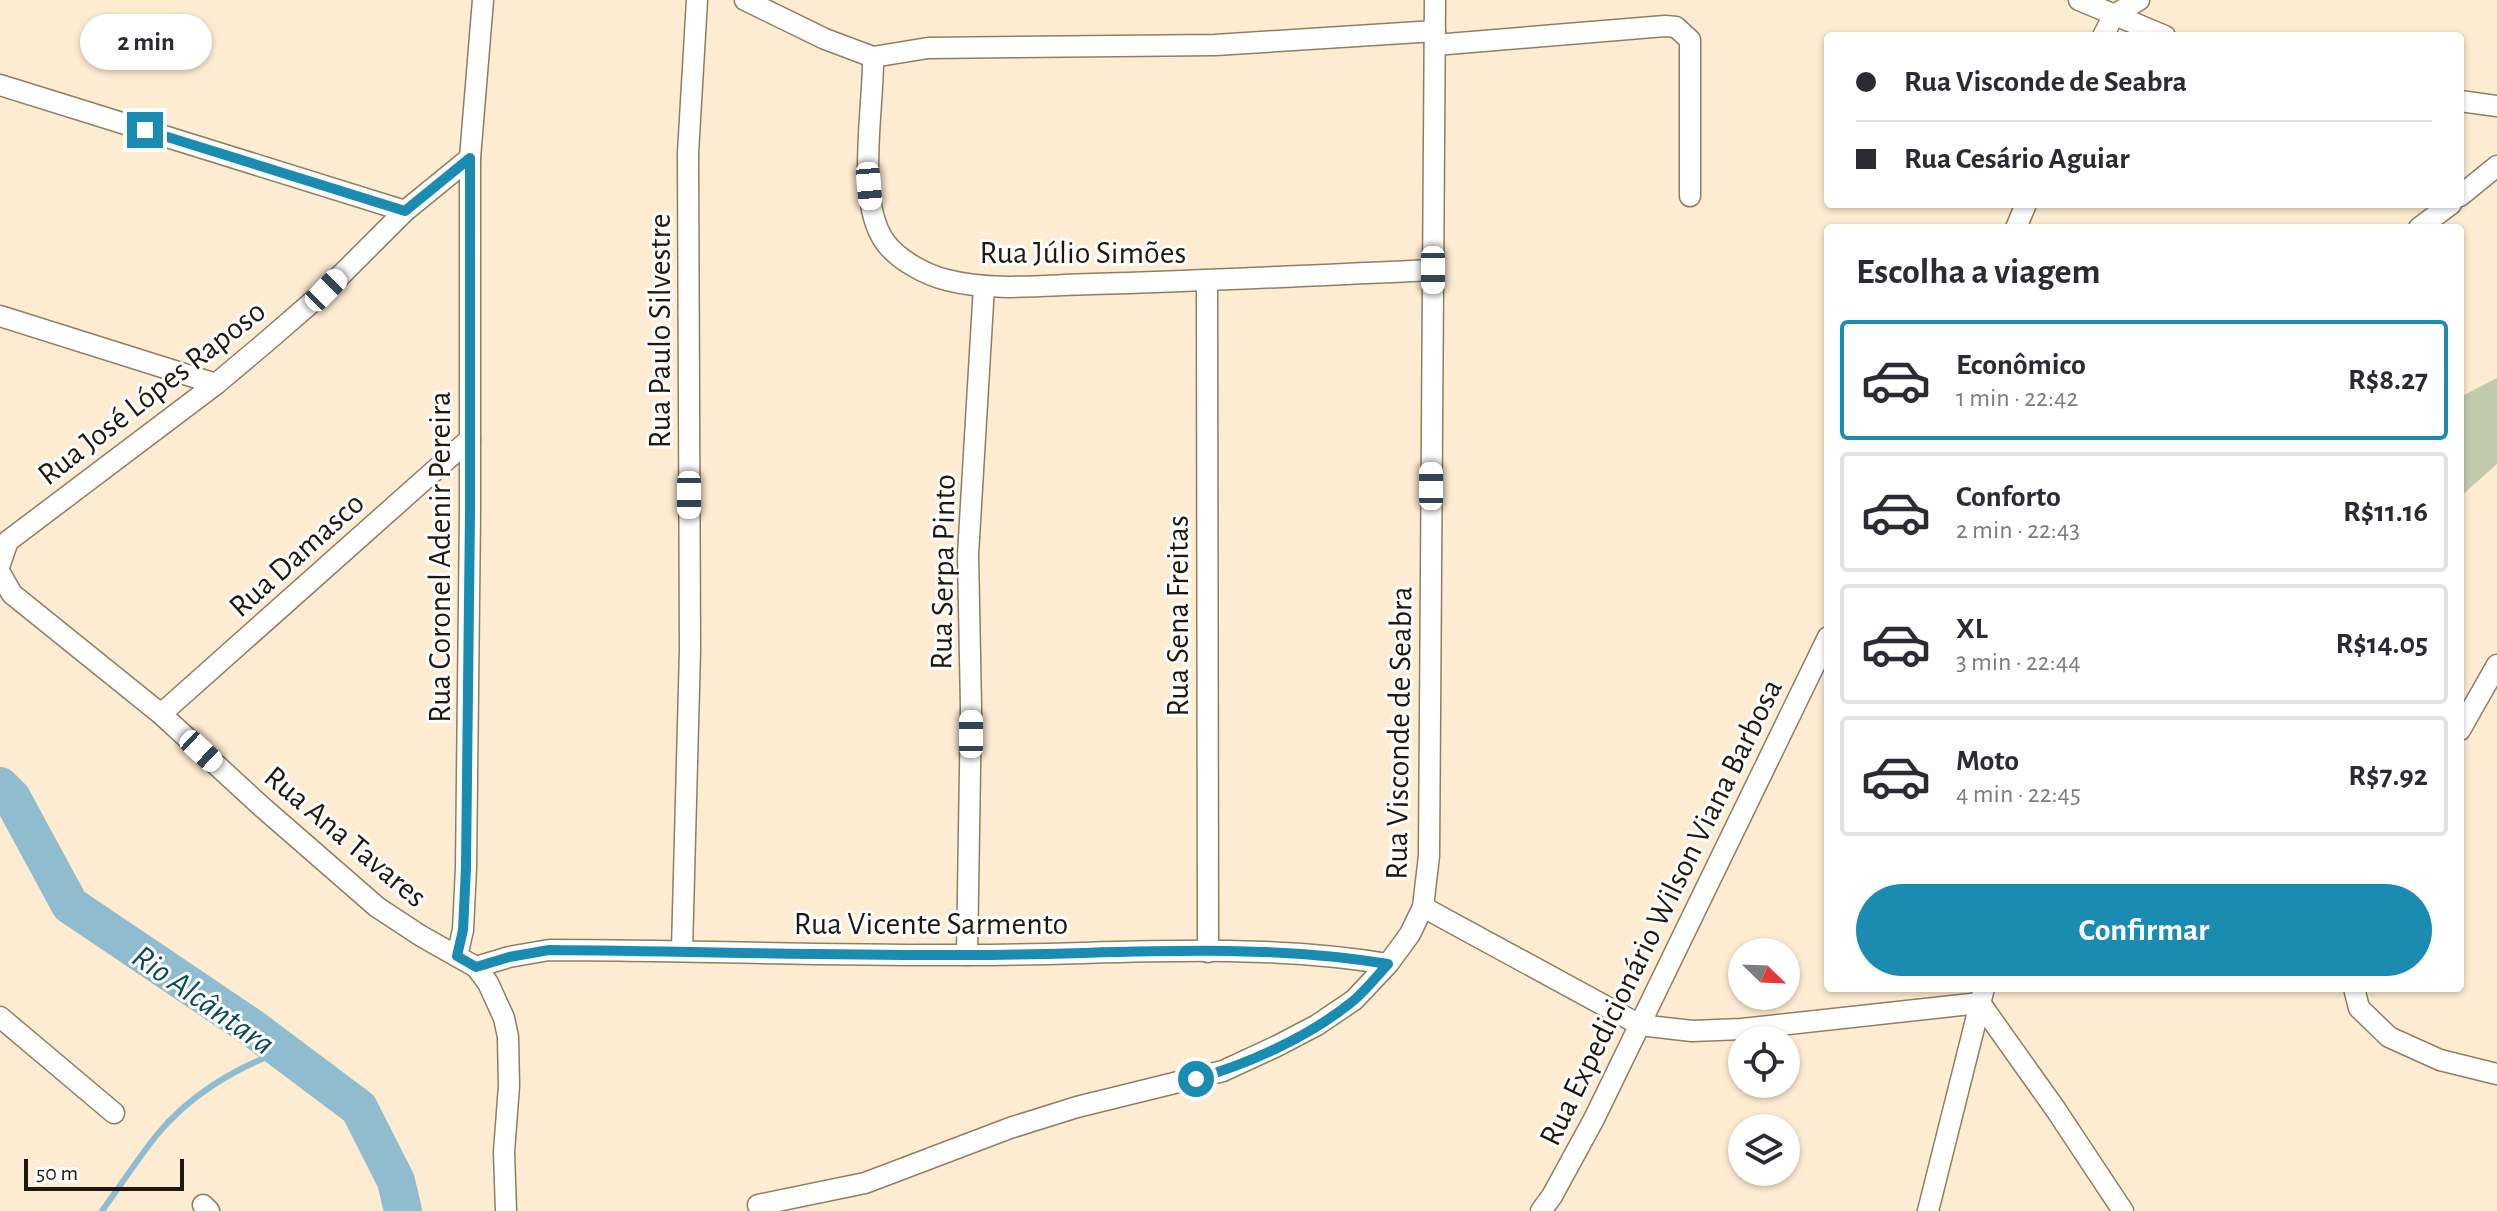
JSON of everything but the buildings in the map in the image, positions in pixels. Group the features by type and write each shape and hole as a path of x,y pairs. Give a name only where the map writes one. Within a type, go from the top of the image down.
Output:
{"street":[{"name":"Rua Coronel Adenir Pereira","path":"457,956 463,930 466,868 470,158 483,0"},
{"name":"Rua Paulo Silvestre","path":"682,950 690,650 688,153 697,0"},
{"path":"745,0 825,39 873,57 928,48 1215,45 1676,27 1690,40 1690,196"},
{"name":"Rua Visconde de Seabra","path":"758,1205 865,1183 1010,1128 1077,1107 1223,1071 1317,1025 1354,1000 1388,964 1410,934 1423,907 1429,856 1435,0"},
{"path":"2079,0 2155,32"},
{"path":"2105,32 2114,15 2139,0"},
{"name":"Rua Júlio Simões","path":"873,57 868,166 871,206 885,243 917,269 947,280 984,286 1207,281 1433,270"},
{"path":"0,85 405,211"},
{"path":"2464,102 2497,106"},
{"name":"Rua José Lópes Raposo","path":"0,564 8,541 216,384 326,290 405,211 470,158"},
{"path":"2464,193 2497,166"},
{"path":"2424,224 2446,208"},
{"name":"Rua Sena Freitas","path":"1207,281 1208,952"},
{"name":"Rua Serpa Pinto","path":"967,955 971,723 968,555 984,286"},
{"path":"0,316 216,384"},
{"name":"Rua Damasco","path":"161,714 470,439"},
{"name":"Rua Ana Tavares","path":"0,573 12,594 161,714 377,907 476,967 497,999 508,1037 509,1086 504,1152 506,1211"},
{"name":"Rua Expedicionário Wilson Viana Barbosa","path":"1541,1211 1594,1119 1824,645"},
{"path":"2464,723 2497,665"},
{"path":"1423,907 1640,1025 1692,1031 1742,1029 1982,995"},
{"name":"Rua Vicente Sarmento","path":"476,967 549,950 967,955 1208,952 1337,956 1388,964"},
{"path":"2355,992 2359,1008 2389,1037 2440,1060 2497,1074"},
{"path":"1928,1211 1982,995"},
{"path":"1982,995 2123,1211"},
{"path":"0,1017 114,1113"}],"green space":[{"path":"2497,378 2497,464 2464,493 2464,395"}],"waterway":[{"name":"Rio Alcântara","path":"0,786 12,798 70,905 251,1027 359,1108 396,1181 403,1211"},
{"path":"0,800 12,798"},
{"path":"102,1211 156,1136 182,1109 230,1075 283,1051"}],"route":[{"path":"145,130 405,211 470,158 466,868 463,930 457,956 476,967 532,951 549,950 967,955 1208,952 1337,956 1388,964 1354,1000 1317,1025 1223,1071 1196,1079"}]}
